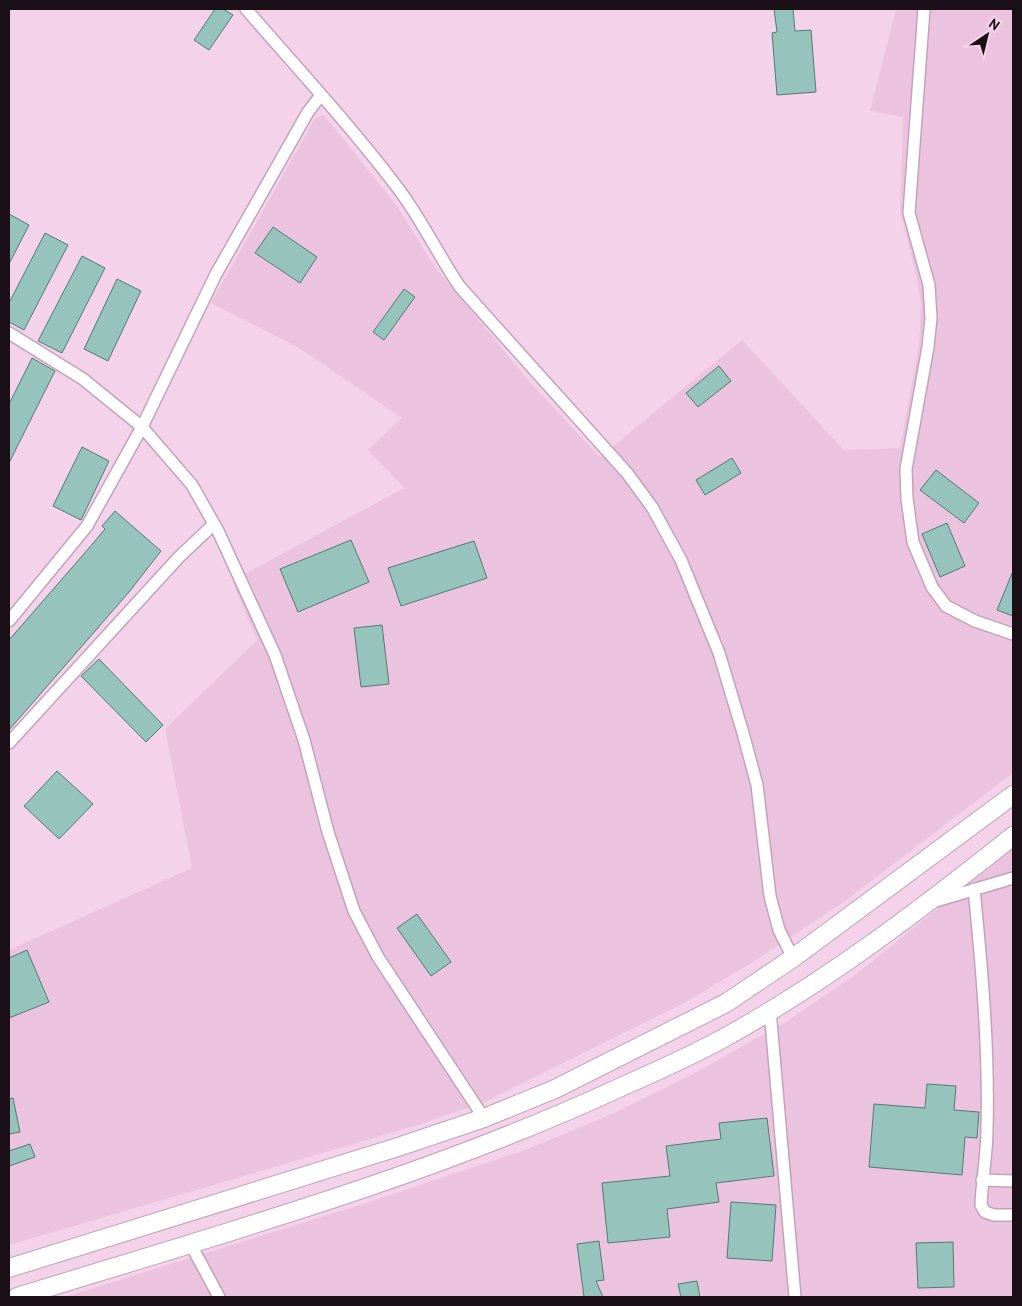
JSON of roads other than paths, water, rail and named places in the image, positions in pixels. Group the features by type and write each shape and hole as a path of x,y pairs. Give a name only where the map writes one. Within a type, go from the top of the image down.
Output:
{"highway":[{"path":"9,1268 313,1175 484,1118 555,1089 726,1003 793,958 1013,795"},
{"path":"17,1297 56,1292 190,1243 460,1156 552,1120 720,1040 770,1010 863,952 1013,836"}],"street":[{"path":"246,9 321,95 398,189 440,259 460,287 627,472 652,508 681,560 720,653 757,785 770,896 779,930 793,958"},
{"path":"924,9 909,213 929,285 930,318 928,347 906,469 907,499 914,542 932,587 946,606 975,621 1013,634"},
{"path":"9,621 87,526 142,427 216,274 308,112 321,95"},
{"path":"9,333 83,379 142,427 192,485 214,524 275,655 304,740 328,832 354,911 378,957 484,1118"},
{"path":"9,743 179,557 214,524"},
{"path":"930,902 1013,878"},
{"path":"974,889 986,1030 987,1132 981,1204 985,1212 994,1215 1013,1215"},
{"path":"770,1010 796,1297"},
{"path":"982,1180 1013,1181"},
{"path":"190,1243 219,1297"}]}
